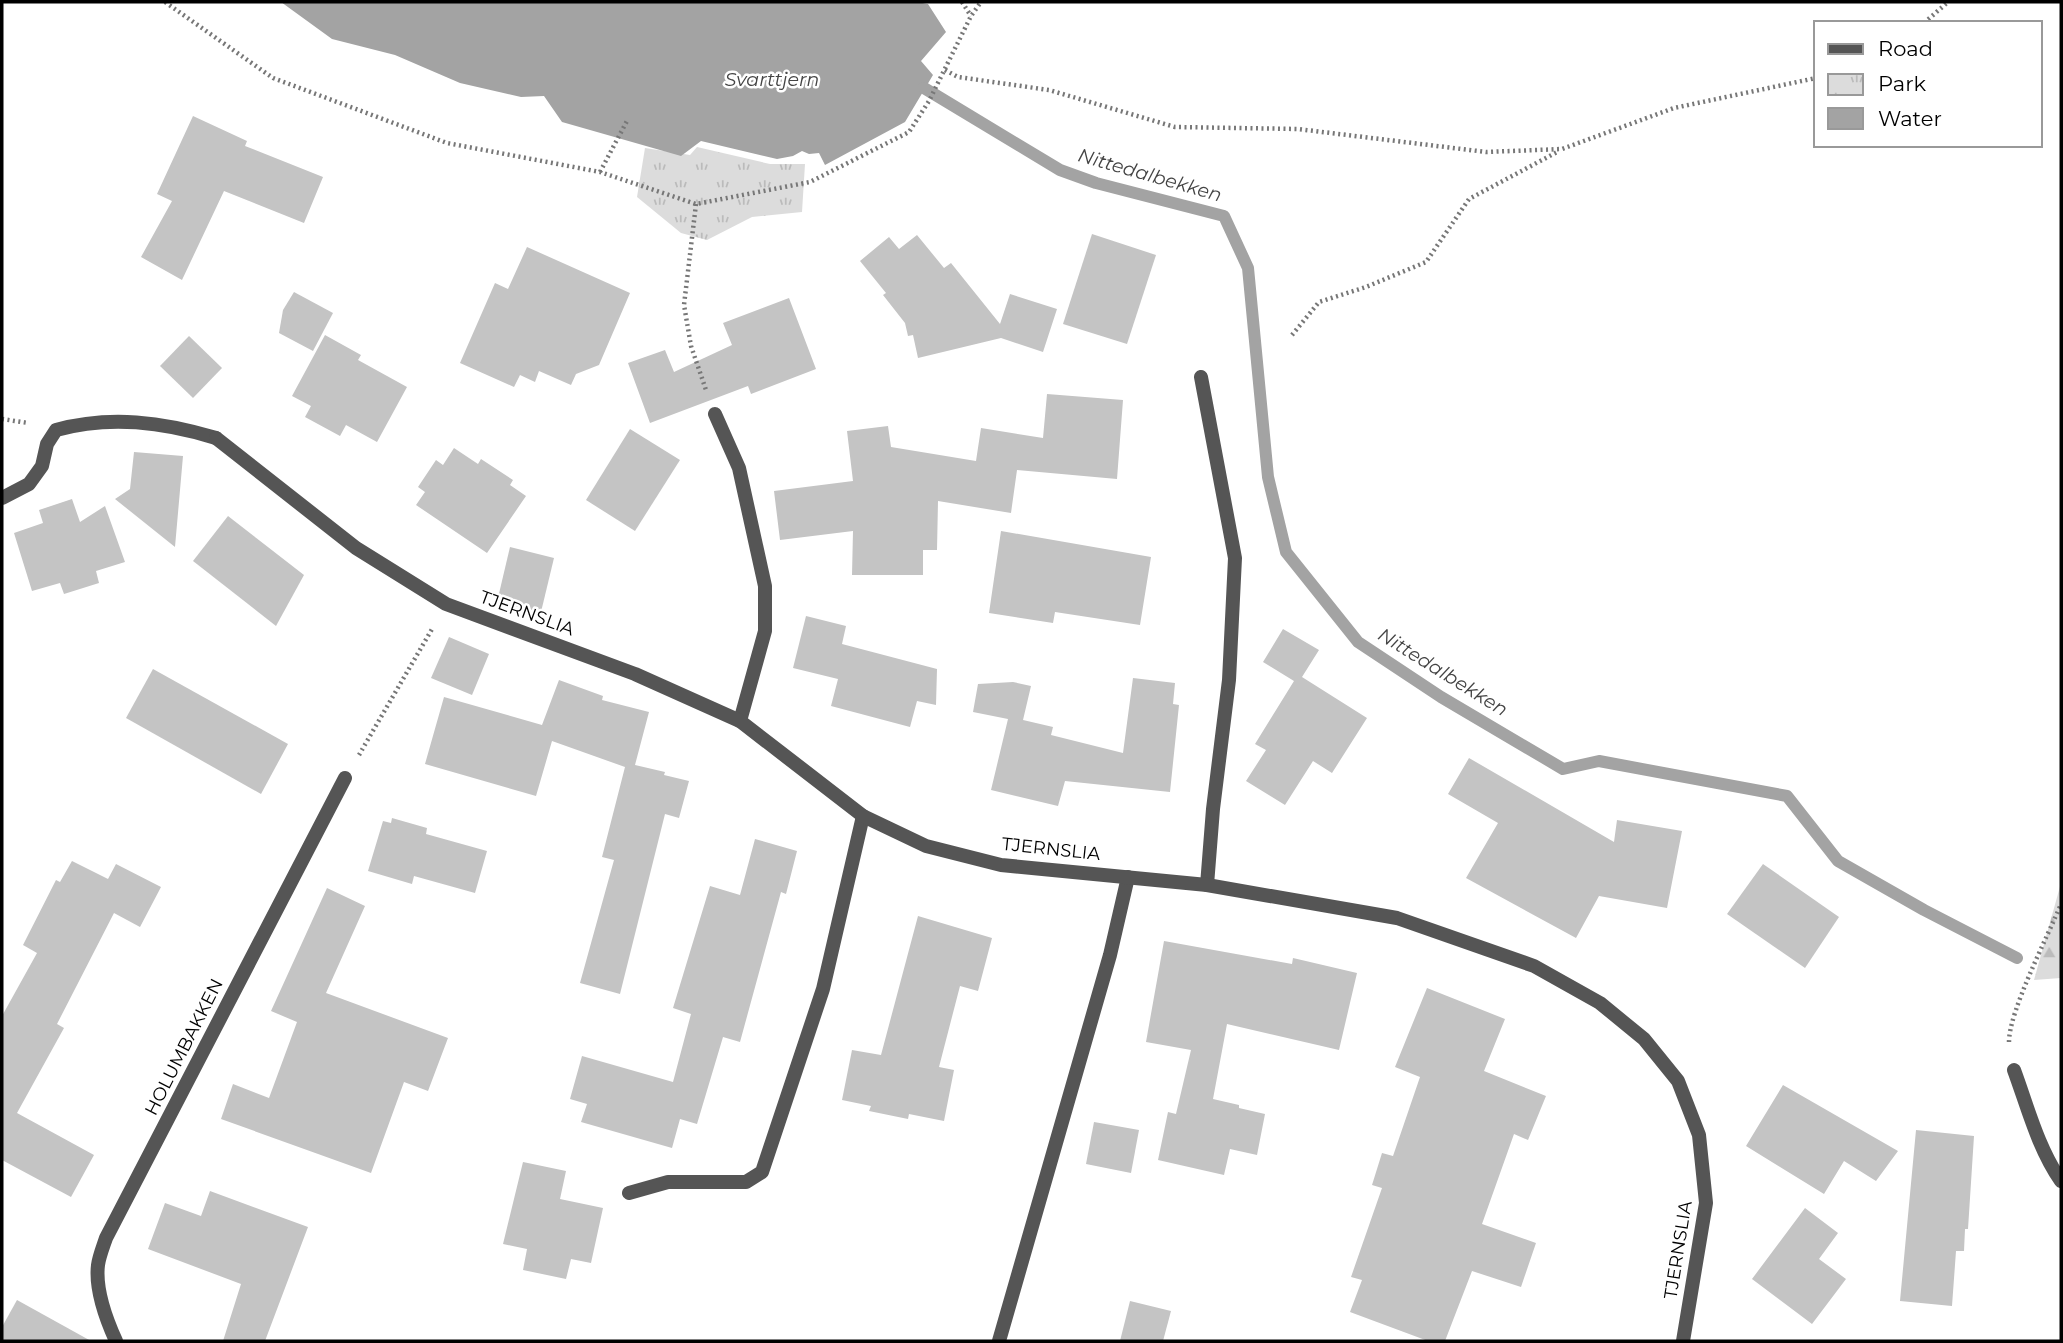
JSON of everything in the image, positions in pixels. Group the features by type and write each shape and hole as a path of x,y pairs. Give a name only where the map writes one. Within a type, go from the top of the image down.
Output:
{"street":[{"path":"1201,377 1235,558 1229,680 1207,884"},
{"path":"715,414 739,468 765,586 765,631 740,721"},
{"name":"TJERNSLIA","path":"2,498 29,484 42,466 47,444 56,430 82,423 151,423 216,438 356,548 446,604 635,674 740,721 863,816 926,846 1002,865 1207,884 1397,918 1534,966 1601,1003 1644,1039 1678,1081 1699,1135 1706,1202 1683,1341"},
{"name":"HOLUMBAKKEN","path":"116,1341 107,1320 100,1290 98,1265 106,1238 345,778"},
{"path":"629,1194 668,1182 746,1182 762,1172 822,989 863,816"},
{"path":"999,1341 1110,956 1128,877"},
{"path":"2014,1070 2039,1141 2061,1181"}],"path":[{"path":"165,2 273,78 447,143 600,172 696,204 810,182 909,132 929,101 971,16 981,2"},
{"path":"962,2 971,16"},
{"path":"1926,21 1948,2"},
{"path":"945,70 958,77 1049,90 1175,127 1298,129 1486,152 1562,149"},
{"path":"1292,335 1319,302 1426,262 1469,200 1562,149 1674,108 1814,78"},
{"path":"600,172 628,119"},
{"path":"696,204 684,305 691,346 715,414"},
{"path":"345,778 446,604"},
{"path":"2014,1070 2009,1052 2009,1035 2018,1005 2061,904"}],"green space":[{"path":"697,147 770,164 805,164 802,212 752,217 707,240 681,233 637,197 645,148 690,155"},
{"path":"2061,883 2061,978 2034,980"}],"water":[{"name":"Svarttjern","path":"281,2 917,2 928,4 946,32 921,61 933,75 905,122 825,165 819,153 809,154 802,151 777,159 701,141 681,156 562,122 544,96 521,97 460,83 395,55 332,39"}],"building":[{"path":"193,116 247,141 245,146 323,177 304,223 224,191 182,280 141,257 172,201 157,194"},
{"path":"1092,234 1156,255 1127,344 1063,324"},
{"path":"917,235 944,268 951,263 1000,324 1010,294 1057,309 1043,352 1001,338 918,358 913,335 908,336 905,323 883,295 886,293 860,261 889,237 899,249"},
{"path":"527,247 630,293 599,365 576,374 571,385 539,371 535,382 520,375 514,387 460,363 495,283 508,289"},
{"path":"294,292 333,313 313,351 279,333 283,310"},
{"path":"789,298 816,369 751,394 748,386 650,423 628,363 665,350 674,372 732,345 723,323"},
{"path":"325,335 361,355 358,360 407,387 377,442 346,425 340,436 305,417 311,406 292,396"},
{"path":"189,336 222,368 193,398 160,366"},
{"path":"1047,394 1123,400 1117,479 1017,470 1011,513 938,501 937,550 923,550 923,575 852,575 853,531 780,540 774,491 853,481 847,431 888,426 891,447 976,461 981,428 1043,438"},
{"path":"630,429 680,460 635,531 586,500"},
{"path":"454,448 478,464 481,459 513,480 510,485 526,496 487,553 416,505 425,492 418,487 436,460 443,465"},
{"path":"134,452 183,456 175,547 115,499 130,489"},
{"path":"72,499 80,522 105,506 125,562 96,571 99,583 64,594 60,583 32,591 14,533 43,523 39,510"},
{"path":"228,516 304,575 276,626 193,561"},
{"path":"1001,531 1151,557 1140,625 1055,612 1053,623 989,613"},
{"path":"510,547 554,558 541,612 497,602"},
{"path":"806,616 846,626 842,644 937,669 936,705 917,701 910,727 831,706 838,679 793,668"},
{"path":"1283,629 1319,650 1302,677 1367,718 1332,773 1313,761 1285,805 1246,781 1266,750 1255,744 1294,681 1263,662"},
{"path":"449,637 489,654 472,695 431,678"},
{"path":"153,669 288,744 261,794 126,718"},
{"path":"1133,678 1175,683 1173,704 1179,705 1170,792 1065,781 1058,806 991,790 1008,719 973,712 978,684 1013,682 1031,686 1023,720 1053,727 1051,735 1123,753"},
{"path":"559,680 603,696 602,700 649,712 635,765 689,781 679,818 665,814 620,994 580,983 614,860 602,857 625,767 552,741 536,796 425,764 444,697 542,725"},
{"path":"1469,758 1614,842 1617,820 1682,831 1667,908 1599,896 1576,938 1466,878 1498,823 1448,794"},
{"path":"392,818 427,828 426,834 487,851 475,893 414,876 412,884 368,871 383,821 391,823"},
{"path":"755,839 797,851 786,894 781,892 740,1042 723,1037 697,1124 680,1119 672,1148 581,1122 587,1104 570,1099 582,1056 673,1082 691,1014 673,1008 710,886 740,895"},
{"path":"72,861 108,879 116,864 161,887 140,927 114,913 57,1024 64,1028 17,1113 94,1155 71,1197 2,1160 2,1016 37,953 23,945 56,880 60,882"},
{"path":"1763,864 1839,917 1805,968 1727,914"},
{"path":"327,888 365,906 326,993 448,1038 428,1091 404,1082 371,1173 221,1119 233,1084 269,1098 297,1022 271,1011"},
{"path":"918,916 992,938 978,991 960,986 939,1067 954,1070 944,1121 909,1114 908,1119 869,1111 871,1106 842,1100 852,1050 881,1055"},
{"path":"1164,941 1292,964 1293,958 1357,973 1339,1050 1227,1024 1213,1099 1265,1114 1257,1155 1230,1149 1224,1175 1158,1160 1168,1112 1176,1114 1191,1050 1146,1042"},
{"path":"1427,988 1505,1019 1484,1071 1546,1096 1528,1140 1514,1134 1482,1224 1536,1243 1521,1287 1472,1271 1445,1341 1428,1341 1350,1312 1362,1280 1351,1277 1382,1188 1372,1185 1382,1153 1393,1156 1420,1077 1395,1067"},
{"path":"1783,1085 1898,1151 1876,1181 1844,1161 1824,1194 1746,1146"},
{"path":"1094,1122 1139,1130 1131,1173 1086,1164"},
{"path":"1916,1130 1974,1136 1968,1229 1965,1229 1964,1251 1956,1251 1952,1306 1900,1301"},
{"path":"523,1162 566,1171 560,1199 603,1208 591,1263 571,1259 566,1279 523,1270 527,1249 503,1244"},
{"path":"210,1191 308,1227 265,1341 223,1341 241,1284 148,1249 165,1203 201,1216"},
{"path":"1805,1208 1838,1233 1819,1259 1846,1279 1812,1324 1752,1279"},
{"path":"17,1300 91,1341 2,1341 2,1327"},
{"path":"1130,1301 1171,1311 1163,1341 1120,1341"}],"waterway":[{"name":"Nittedalbekken","path":"924,88 1060,170 1096,183 1224,216 1248,268 1268,477 1286,552 1358,642 1441,697 1563,769 1599,761 1787,796 1838,861 1924,910 2017,958"}]}
